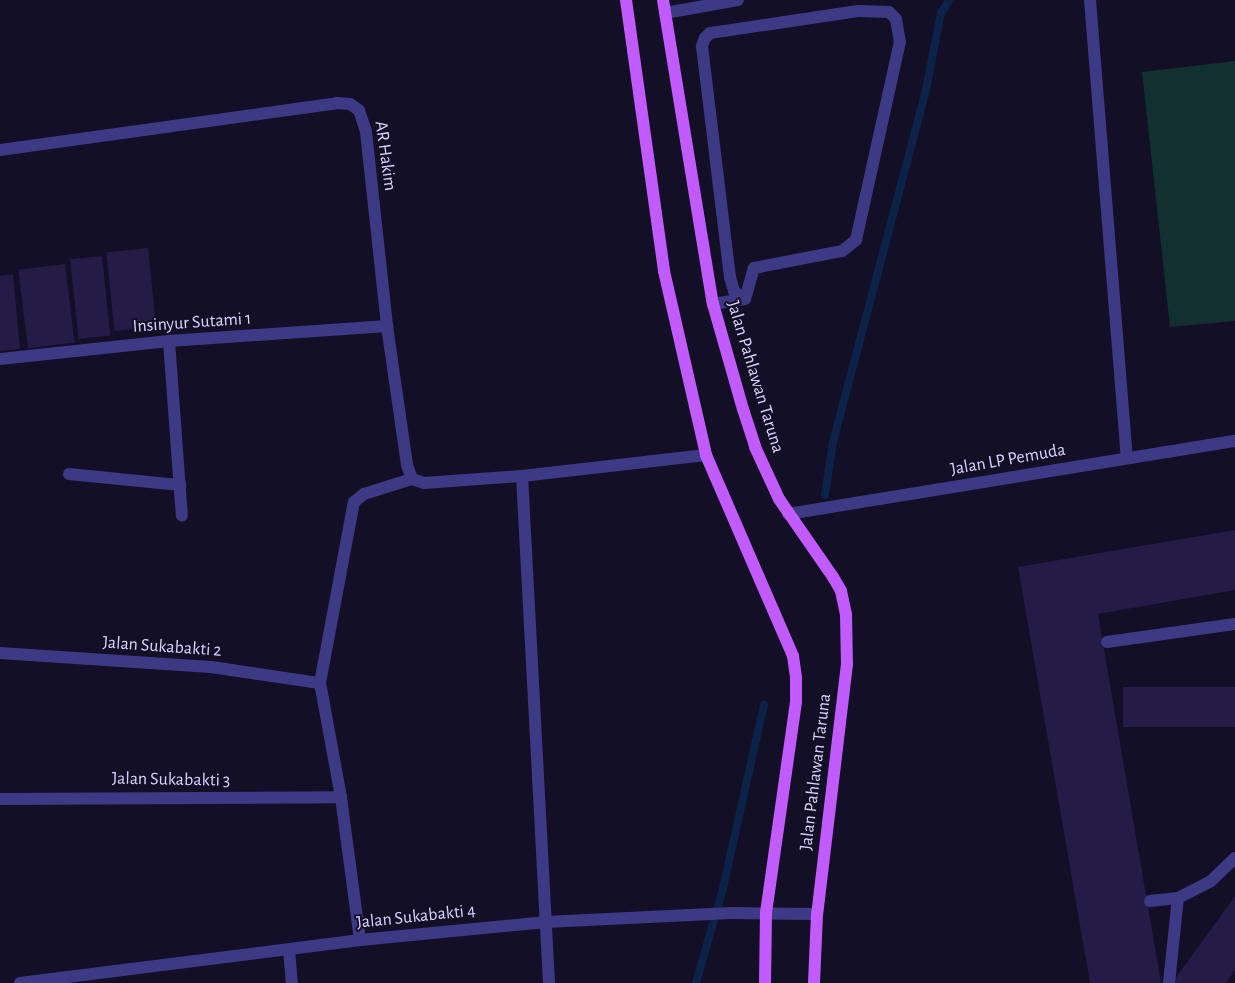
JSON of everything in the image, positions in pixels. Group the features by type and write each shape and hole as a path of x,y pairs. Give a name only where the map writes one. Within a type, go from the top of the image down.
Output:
{"main road":[{"name":"Jalan Pahlawan Taruna","path":"626,0 664,272 706,455 766,599 793,656 796,702 766,913 765,983"},
{"name":"Jalan Pahlawan Taruna","path":"663,0 713,304 755,447 788,514 833,576 845,603 847,664 817,914 814,983"}],"street":[{"path":"665,13 738,0"},
{"path":"1090,0 1127,457"},
{"path":"713,304 742,299 747,294 754,268 842,251 856,240 900,42 896,19 889,12 858,11 710,34 705,38 702,46 730,277 734,291 742,299"},
{"name":"AR Hakim","path":"0,150 323,105 350,104 359,110 366,132 387,326 407,465 412,479"},
{"name":"Insinyur Sutami 1","path":"0,359 170,341 387,326"},
{"path":"170,341 182,516"},
{"name":"Jalan LP Pemuda","path":"788,514 1127,457 1235,441"},
{"path":"360,940 341,796 320,683 354,502 364,494 412,479 424,483 522,476 706,455"},
{"path":"69,474 180,485"},
{"path":"522,476 549,983"},
{"path":"1107,642 1235,624"},
{"name":"Jalan Sukabakti 2","path":"0,653 210,667 320,683"},
{"name":"Jalan Sukabakti 3","path":"0,799 341,796"},
{"path":"1150,901 1178,898 1211,881 1235,858"},
{"path":"1169,983 1178,898"},
{"name":"Jalan Sukabakti 4","path":"20,983 123,977 360,940 546,922 731,914 817,914"},
{"path":"288,950 292,983"}],"green space":[{"path":"1235,61 1235,321 1170,327 1142,72"}],"building":[{"path":"148,248 156,327 114,331 106,252"},
{"path":"102,256 110,336 79,339 70,259"},
{"path":"65,264 75,342 28,348 18,270"},
{"path":"13,274 20,349 0,351 0,276"},
{"path":"1235,530 1235,590 1098,614 1161,983 1090,983 1018,567"},
{"path":"1123,687 1235,687 1235,727 1123,727"},
{"path":"1235,896 1235,970 1226,983 1172,983"}],"waterway":[{"path":"825,495 833,442 925,95 941,13 949,0"},
{"path":"696,983 723,888 764,705"}]}
